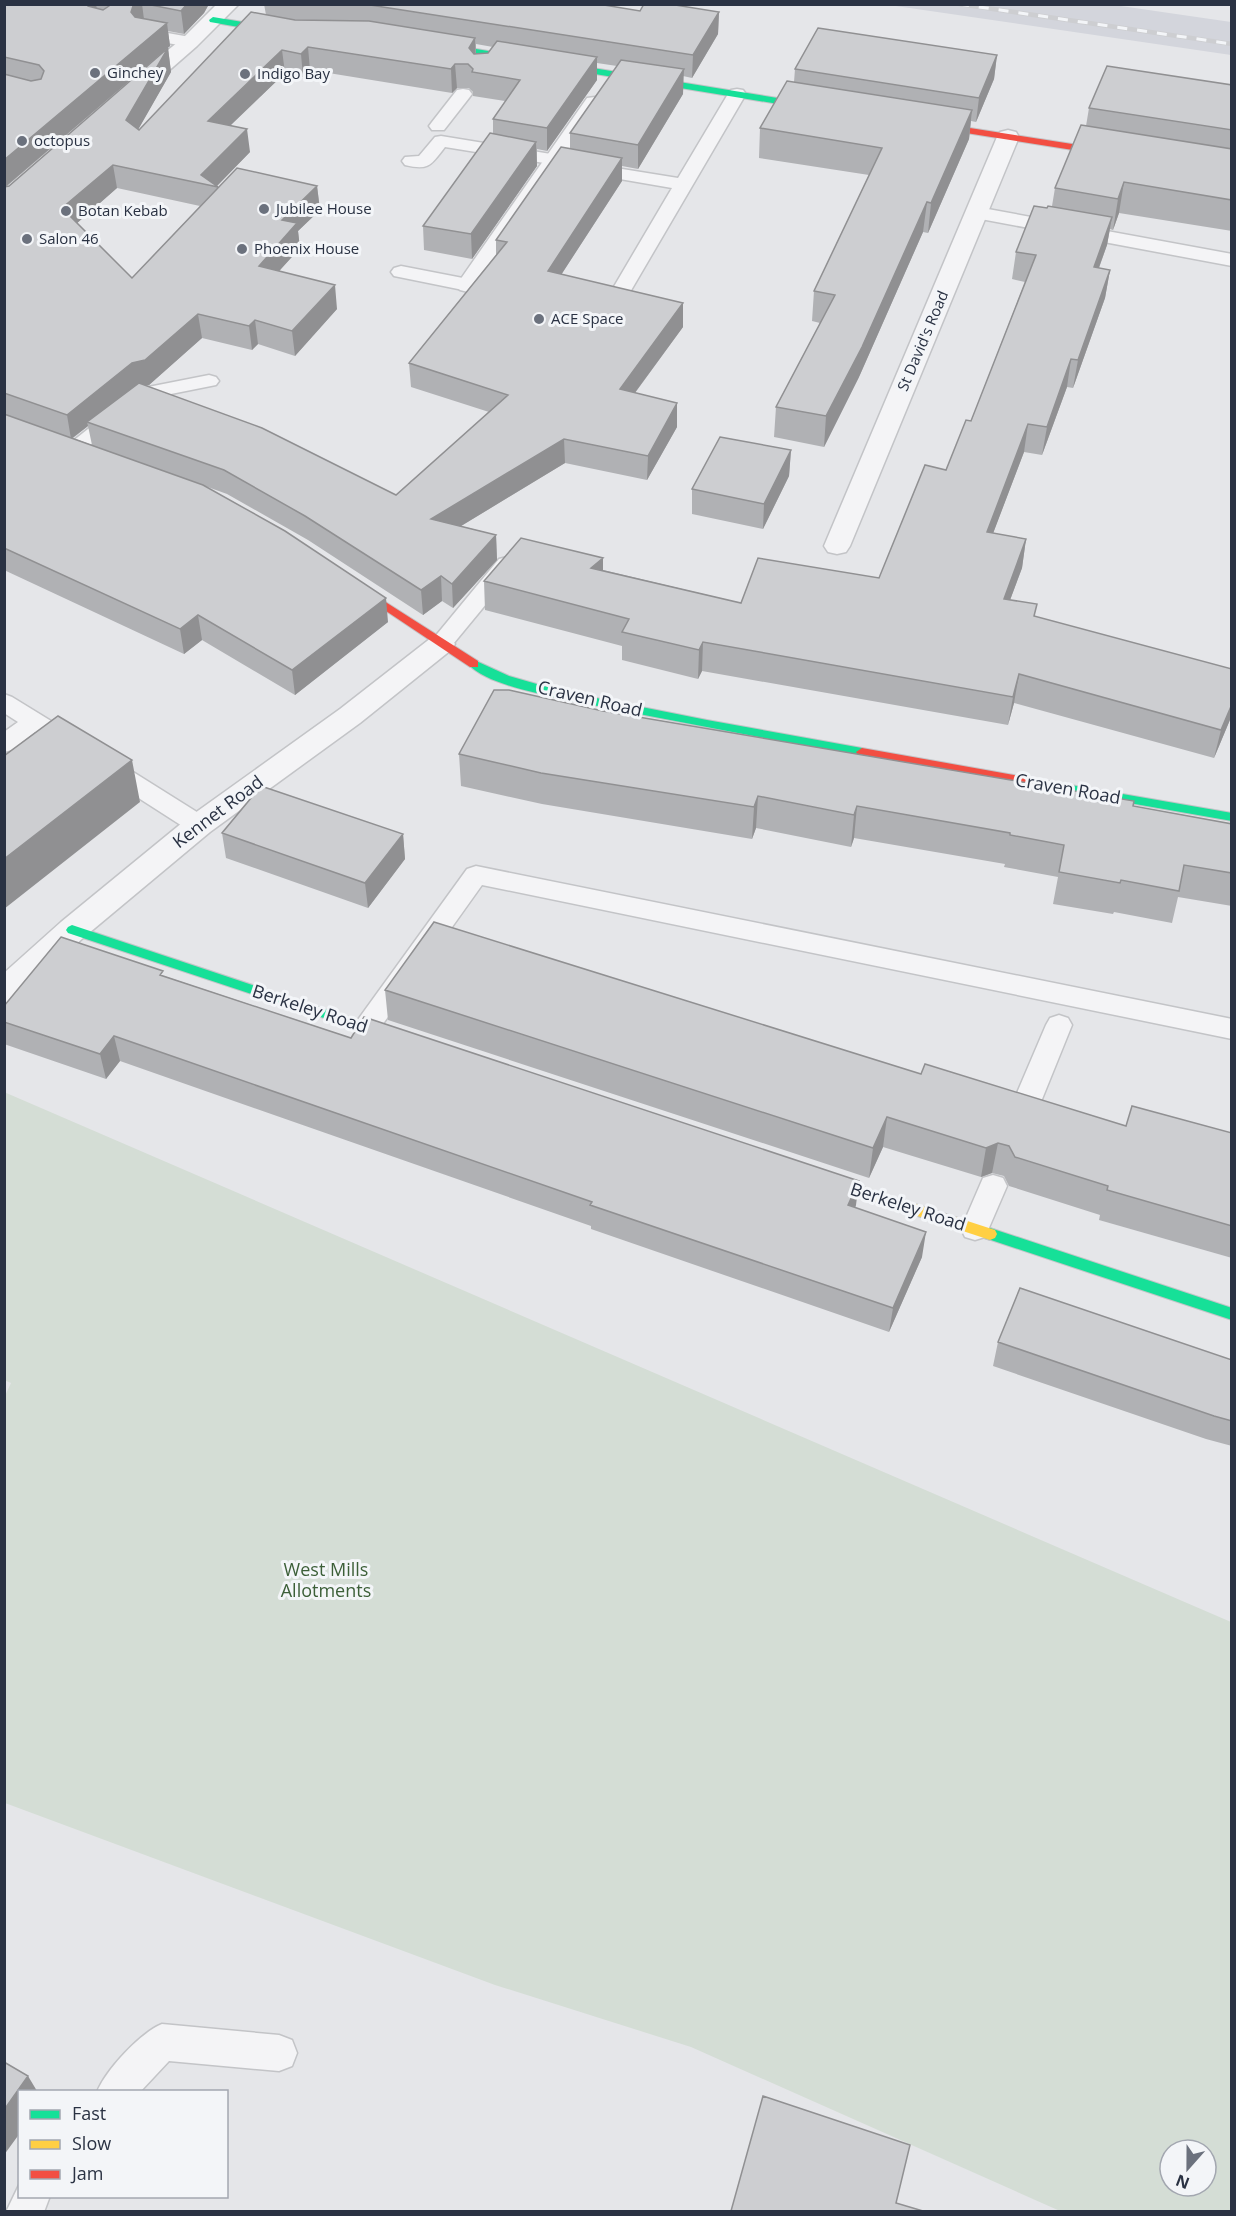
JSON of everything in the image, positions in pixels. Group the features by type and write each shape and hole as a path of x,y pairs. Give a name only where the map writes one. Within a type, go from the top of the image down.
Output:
{"street":[{"path":"121,100 190,42 221,12 298,35"},
{"path":"415,43 840,111"},
{"path":"468,285 556,161 614,74"},
{"path":"907,121 1126,155"},
{"name":"St David's Road","path":"840,546 1008,137"},
{"name":"Craven Road","path":"342,578 441,645 491,675 582,699 728,729 1232,818"},
{"name":"Kennet Road","path":"4,992 72,930 199,825 350,716 441,645"},
{"name":"Berkeley Road","path":"72,930 412,1043"},
{"name":"Berkeley Road","path":"806,1173 1232,1314"}],"lane":[{"path":"145,34 190,42"},
{"path":"481,70 494,55"},
{"path":"438,126 463,94"},
{"path":"619,295 737,94"},
{"path":"411,161 424,162 441,141 685,185"},
{"path":"977,213 1232,260"},
{"path":"401,272 468,285"},
{"path":"75,449 145,393 209,381"},
{"path":"441,645 522,548"},
{"path":"4,702 199,825"},
{"path":"4,744 35,721"},
{"path":"366,1028 476,875 1232,1029"},
{"path":"1023,1114 1059,1025"},
{"path":"975,1229 993,1186"},
{"path":"116,2090 162,2042 279,2053"}],"shaded area":[{"path":"889,5 1114,5 1231,22 1231,55"}],"green space":[{"name":"West Mills Allotments","path":"4,1092 1231,1622 1231,2211 1060,2211 691,2047 495,1985 5,1803 4,1398 11,1383 4,1380"}],"building":[{"path":"4,4 86,4 103,10 112,4 139,4 133,6 131,12 135,17 167,23 4,160 4,74 31,81 41,79 44,71 39,65 4,57"},
{"path":"146,4 187,4 181,11"},
{"path":"315,4 598,4 640,11 644,4 669,4 719,12 693,55 370,5"},
{"path":"251,12 295,20 369,21 475,38 469,48 474,54 488,53 497,41 597,57 547,128 493,119 520,80 472,72 473,69 468,64 455,64 451,69 308,47 301,54 282,50 208,121 247,129 201,175 218,187 113,165 62,208 132,278 237,168 317,186 282,220 297,223 259,266 335,285 292,331 255,320 249,326 198,314 145,360 132,363 67,415 4,393 4,187 9,186 168,48 126,120 139,130"},
{"path":"818,28 997,55 979,98 795,69"},
{"path":"621,60 684,69 638,145 570,133"},
{"path":"1107,66 1232,85 1232,130 1089,108"},
{"path":"787,81 972,110 931,203 927,202 862,347 826,416 776,407 835,295 814,291 882,148 760,128"},
{"path":"1081,125 1232,149 1232,200 1124,182 1118,199 1055,188"},
{"path":"490,133 536,142 471,234 423,226"},
{"path":"561,147 622,158 548,271 683,303 620,389 677,403 648,456 564,439 431,519 496,535 452,584 441,576 421,590 305,516 224,470 87,422 139,383 262,428 396,495 508,395 409,363 507,242 496,240"},
{"path":"1034,206 1047,208 1048,206 1112,217 1094,267 1110,270 1078,360 1071,359 1047,427 1028,424 987,532 1026,539 1004,599 1037,604 1034,616 1232,669 1232,704 1221,730 1019,674 1013,697 703,642 699,650 622,632 629,619 484,581 521,538 603,558 591,568 741,603 758,558 879,578 925,465 946,470 966,420 971,421 1036,255 1016,252"},
{"path":"4,414 203,485 285,531 386,598 292,670 198,615 180,629 4,548"},
{"path":"720,437 791,450 764,504 692,489"},
{"path":"494,690 509,690 603,711 1134,801 1133,806 1232,824 1232,873 1184,865 1179,891 1121,880 1120,883 1059,872 1064,845 1010,835 1010,833 857,806 854,815 758,796 754,807 541,773 459,754"},
{"path":"58,716 132,760 4,859 4,756"},
{"path":"261,786 403,834 365,883 222,833"},
{"path":"434,922 921,1074 925,1064 1126,1126 1132,1106 1232,1133 1232,1226 1107,1190 1108,1186 1015,1157 1009,1146 998,1143 986,1148 887,1117 873,1148 385,990"},
{"path":"61,937 163,971 160,975 351,1038 364,1017 859,1181 848,1205 926,1232 893,1308 590,1205 592,1202 114,1036 100,1054 4,1022 4,1006"},
{"path":"1020,1288 1232,1360 1232,1421 998,1342"},
{"path":"4,2062 28,2076 4,2110"},
{"path":"763,2096 910,2145 896,2203 923,2211 731,2211"}],"railway":[{"path":"959,4 1232,44"}],"traffic: fast":[{"path":"213,20 284,32"},
{"path":"433,45 821,108"},
{"path":"474,664 505,679 561,695 862,752"},
{"path":"1065,788 1232,817"},
{"path":"72,930 401,1039"},
{"path":"990,1234 1232,1314"}],"traffic: slow":[{"path":"817,1177 990,1234"}],"traffic: jam":[{"path":"925,124 1117,154"},
{"path":"351,583 474,664"},
{"path":"862,752 1065,788"}],"place":[{"name":"Ginchey","path":"95,73"},
{"name":"Indigo Bay","path":"245,74"},
{"name":"octopus","path":"22,141"},
{"name":"Jubilee House","path":"264,209"},
{"name":"Botan Kebab","path":"66,211"},
{"name":"Salon 46","path":"27,239"},
{"name":"Phoenix House","path":"242,249"},
{"name":"ACE Space","path":"539,319"}]}
